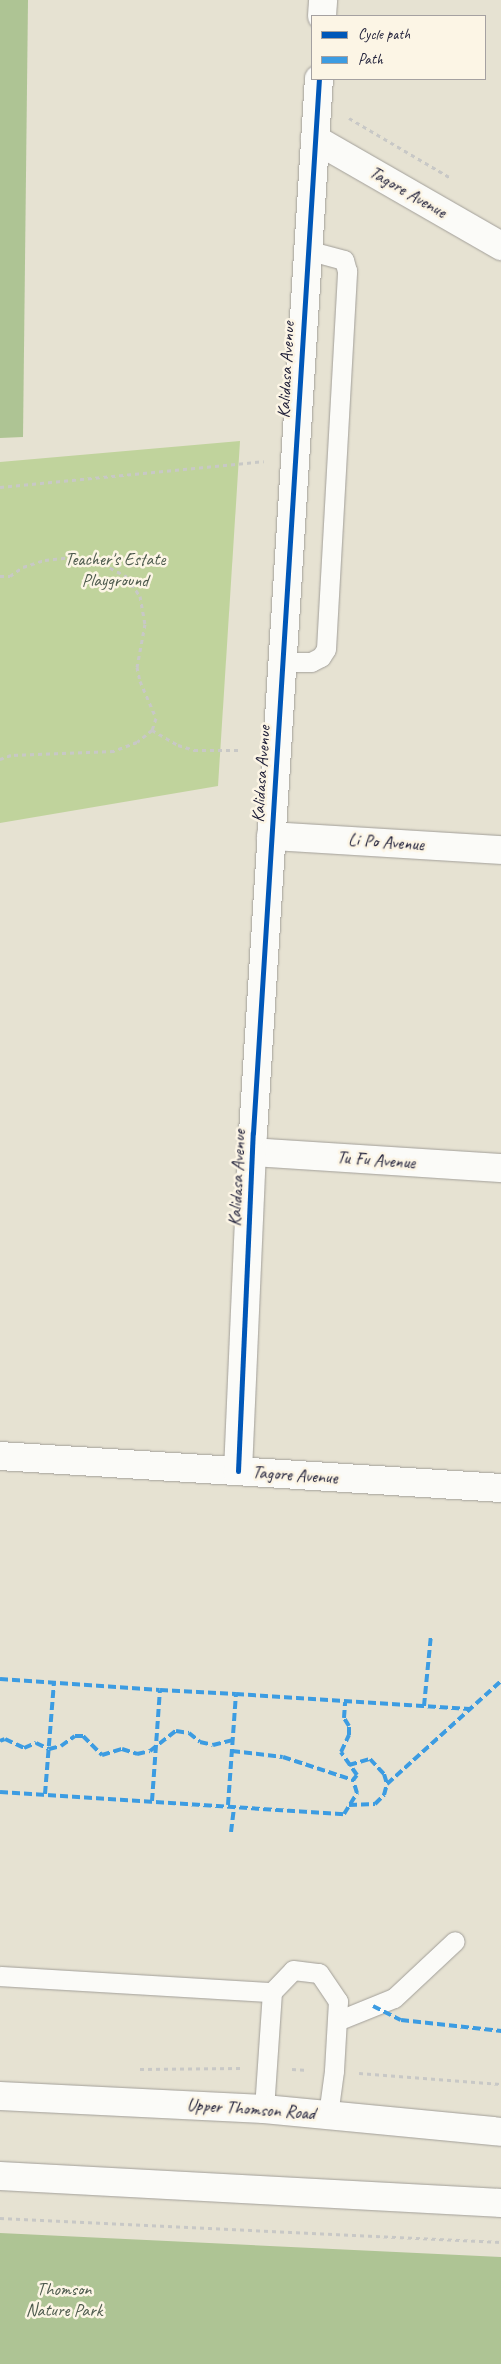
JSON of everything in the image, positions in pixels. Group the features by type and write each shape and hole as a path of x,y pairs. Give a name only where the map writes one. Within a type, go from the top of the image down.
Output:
{"street":[{"path":"322,15 323,0"},
{"name":"Kalidasa Avenue","path":"238,1471 252,1152 318,80"},
{"name":"Tagore Avenue","path":"315,139 501,246"},
{"name":"Li Po Avenue","path":"271,836 501,850"},
{"name":"Tu Fu Avenue","path":"252,1152 501,1168"},
{"name":"Tagore Avenue","path":"0,1456 501,1488"},
{"name":"Upper Thomson Road","path":"0,2096 264,2109 501,2132"},
{"path":"0,2176 501,2203"}],"lane":[{"path":"282,662 311,662 321,657 326,650 348,271 344,260 307,250"},
{"path":"337,2021 394,1998 455,1941"},
{"path":"264,2109 272,1992 292,1970 319,1973 338,2001 334,2072 328,2115"},
{"path":"0,1976 272,1992"}],"path":[{"path":"344,115 460,183"},
{"path":"0,487 146,470 295,459"},
{"path":"0,576 10,576 23,567 46,560 75,557 116,569 136,586 145,624 137,667 140,681 156,718 152,730 137,742 114,751 11,755 0,759"},
{"path":"152,730 178,745 194,750 239,750"},
{"path":"138,2069 267,2068 501,2084"},
{"path":"0,2218 501,2242"}],"green space":[{"path":"0,0 28,0 23,437 0,438"},
{"name":"Teacher's Estate Playground","path":"240,441 218,786 0,823 0,462"},
{"name":"Thomson Nature Park","path":"0,2233 501,2257 501,2364 0,2364"}],"marked path":[{"path":"424,1706 431,1635"},
{"path":"0,1679 160,1690"},
{"path":"349,1805 375,1804 384,1795 387,1784 501,1681"},
{"path":"45,1794 54,1683"},
{"path":"152,1801 160,1690 236,1694"},
{"path":"228,1805 236,1694 470,1709"},
{"path":"0,1792 344,1814 357,1793 353,1780 357,1775 341,1752 349,1735 349,1726 344,1718 345,1702"},
{"path":"0,1741 5,1739 24,1748 36,1743 49,1749 61,1746 75,1736 83,1736 102,1755 122,1749 137,1754 150,1751 176,1731 189,1733 200,1742 213,1745 233,1740"},
{"path":"232,1751 283,1757 353,1780"},
{"path":"349,1765 370,1759 384,1774 387,1784"},
{"path":"231,1832 234,1806"},
{"path":"373,2006 401,2020 501,2031"}],"cycle path":[{"path":"238,1471 253,1133 319,80"}]}
